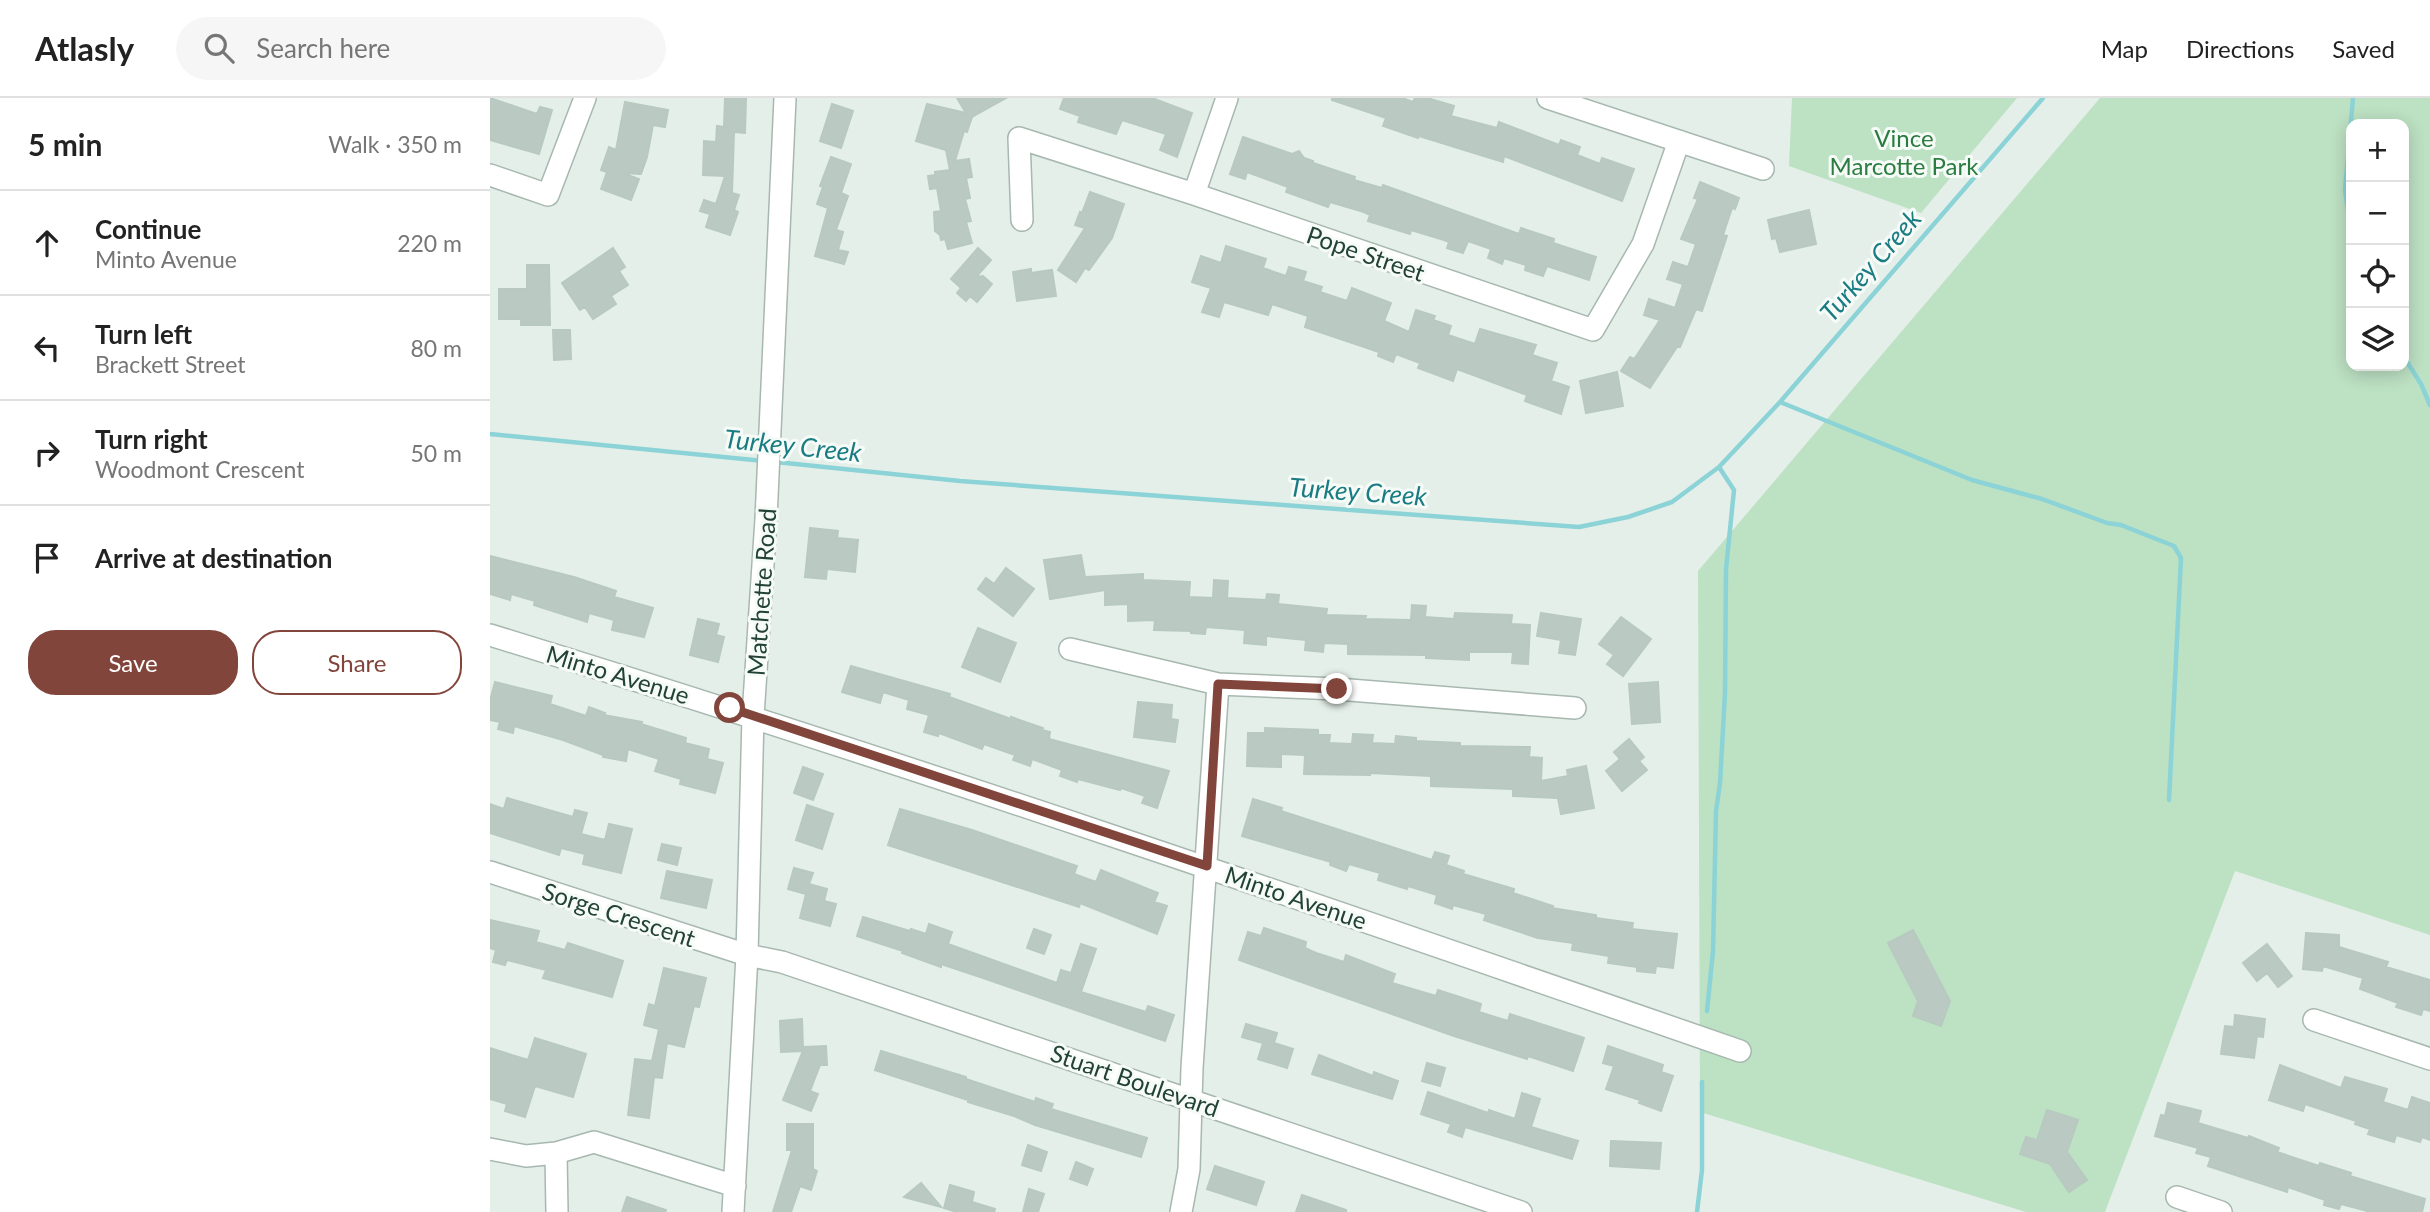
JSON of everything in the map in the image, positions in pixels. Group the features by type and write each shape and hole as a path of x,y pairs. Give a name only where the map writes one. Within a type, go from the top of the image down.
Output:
{"street":[{"path":"490,175 548,195 585,98"},
{"name":"Matchette Road","path":"733,1212 747,955 753,716 766,519 785,98"},
{"path":"1194,194 1227,98"},
{"path":"1548,98 1763,169"},
{"name":"Pope Street","path":"1022,220 1019,138 1194,194 1593,330 1643,244 1679,141"},
{"name":"Minto Avenue","path":"490,635 753,716 1207,866 1740,1051"},
{"path":"1070,649 1218,684 1337,689 1575,708"},
{"path":"1181,1212 1189,1168 1191,1099 1218,684"},
{"name":"Sorge Crescent","path":"490,873 747,955"},
{"name":"Stuart Boulevard","path":"747,955 782,962 1521,1212"},
{"path":"2314,1020 2430,1059"},
{"path":"490,1149 526,1156 556,1153 594,1142 735,1186"},
{"path":"556,1153 557,1212"},
{"path":"2177,1197 2221,1212"}],"green space":[{"name":"Vince Marcotte Park","path":"1792,98 2017,98 1921,213 1789,166"},
{"path":"2100,98 2430,98 2430,935 2235,871 2105,1212 2026,1212 1700,1112 1698,571"}],"building":[{"path":"490,98 537,114 540,107 552,110 539,154 490,140"},
{"path":"725,98 746,98 745,133 734,132 732,193 739,195 734,210 738,212 730,235 706,227 710,214 700,211 704,200 716,204 725,176 703,175 704,141 716,142 717,126 724,127"},
{"path":"957,98 1006,98 972,117 967,132 964,131 955,161 969,159 972,177 966,178 970,198 965,199 971,221 966,222 972,243 948,249 945,239 941,240 935,231 934,212 941,211 937,188 930,189 928,176 950,170 946,150 916,141 927,104 966,113"},
{"path":"1064,98 1152,98 1192,113 1177,157 1160,150 1166,134 1122,120 1116,134 1078,122 1080,116 1060,109"},
{"path":"1332,98 1402,98 1413,102 1415,98 1427,98 1454,106 1451,116 1497,128 1499,122 1559,145 1561,140 1580,147 1577,155 1600,164 1602,158 1634,169 1622,201 1504,156 1503,162 1383,126 1386,118"},
{"path":"625,102 668,110 665,127 653,125 641,174 622,173 639,179 631,200 601,189 607,172 601,170 609,147 616,150"},
{"path":"832,104 853,111 841,148 820,141"},
{"path":"1243,137 1292,154 1299,151 1313,163 1355,177 1354,180 1382,188 1383,185 1519,234 1521,228 1554,239 1553,243 1596,257 1589,280 1547,266 1543,276 1525,270 1526,265 1504,258 1502,264 1488,258 1491,249 1468,241 1463,253 1447,248 1449,242 1444,240 1411,230 1410,234 1368,221 1370,215 1364,212 1330,202 1328,207 1286,192 1288,187 1247,172 1245,179 1230,174"},
{"path":"831,157 851,164 841,193 848,196 836,230 843,232 838,250 848,252 844,264 815,256 828,208 817,204 823,187 820,186"},
{"path":"1700,182 1739,198 1735,209 1732,208 1723,235 1727,236 1702,311 1696,309 1680,347 1677,347 1650,388 1621,371 1630,357 1634,359 1660,320 1644,315 1649,299 1675,308 1683,284 1667,279 1673,262 1688,267 1696,244 1681,239 1698,199 1694,198"},
{"path":"1090,192 1124,204 1112,238 1089,270 1085,268 1076,282 1058,270 1085,228 1075,225"},
{"path":"1809,210 1816,244 1780,252 1776,238 1772,239 1768,220"},
{"path":"1226,246 1266,259 1263,268 1286,276 1289,267 1306,272 1303,281 1322,287 1320,292 1347,301 1352,288 1391,303 1384,321 1409,332 1416,310 1435,316 1433,320 1451,326 1448,335 1475,344 1480,329 1536,345 1532,355 1557,363 1551,381 1569,387 1561,414 1525,401 1527,395 1457,369 1453,381 1418,368 1420,363 1396,354 1393,362 1378,356 1379,352 1305,327 1308,316 1272,304 1268,315 1224,302 1219,317 1202,312 1211,288 1192,282 1201,256 1221,263"},
{"path":"613,248 625,267 619,271 628,285 611,296 616,304 593,319 585,307 580,310 562,283"},
{"path":"978,248 991,260 976,277 983,276 992,284 977,302 970,296 966,301 957,293 961,288 951,279"},
{"path":"527,265 549,265 550,325 521,325 521,319 499,319 499,289 527,289"},
{"path":"1031,269 1031,273 1052,270 1056,296 1017,301 1013,272"},
{"path":"553,330 570,330 571,359 554,360"},
{"path":"1617,372 1623,406 1586,413 1580,381"},
{"path":"810,528 838,531 837,538 858,540 855,572 827,569 826,579 805,577"},
{"path":"1081,555 1085,577 1143,574 1143,580 1190,582 1189,597 1213,598 1214,580 1228,581 1227,598 1266,600 1267,594 1279,595 1278,604 1327,609 1326,615 1411,620 1412,605 1426,606 1425,617 1454,619 1455,613 1512,615 1511,624 1530,625 1528,664 1512,663 1513,652 1469,652 1469,660 1426,658 1426,655 1348,654 1348,644 1324,643 1323,652 1305,650 1306,640 1266,636 1266,645 1244,643 1245,630 1206,627 1205,634 1154,630 1155,620 1128,621 1128,604 1105,605 1105,590 1050,599 1044,560"},
{"path":"490,556 574,577 616,591 614,597 653,608 644,637 612,630 614,620 589,613 587,622 534,605 535,601 511,594 510,600 490,594"},
{"path":"1006,568 1034,589 1013,616 978,589 986,578 994,584"},
{"path":"1541,613 1581,619 1575,655 1559,653 1561,640 1537,636"},
{"path":"1621,617 1651,639 1623,676 1607,664 1614,655 1599,644"},
{"path":"698,619 719,624 716,635 724,637 718,662 690,655"},
{"path":"978,628 1016,643 1000,682 962,667"},
{"path":"851,666 950,694 949,697 1043,728 1042,730 1050,732 1049,739 1169,771 1157,808 1142,803 1145,796 1121,788 1120,790 1078,779 1077,782 1060,776 1062,770 1032,759 1030,766 1013,760 1015,755 984,744 982,749 939,733 938,736 924,732 929,715 907,709 909,700 883,692 880,703 842,692"},
{"path":"495,682 552,696 550,704 586,716 589,707 605,713 604,715 642,722 641,724 686,738 685,743 709,749 707,759 723,763 715,793 680,784 681,779 655,771 659,759 628,749 626,761 603,757 563,740 514,726 513,733 498,729 500,722 490,720 490,701"},
{"path":"1658,682 1660,722 1632,724 1629,684"},
{"path":"1138,702 1172,705 1171,719 1178,720 1175,742 1134,737"},
{"path":"1265,728 1318,730 1318,735 1330,735 1329,743 1352,744 1353,734 1373,735 1372,743 1395,744 1396,736 1416,738 1416,741 1460,743 1460,746 1530,747 1529,757 1542,758 1541,781 1568,776 1567,770 1586,766 1594,808 1561,814 1558,798 1513,796 1513,789 1431,786 1431,776 1304,774 1305,755 1281,754 1281,767 1247,766 1248,733 1265,733"},
{"path":"1629,739 1644,757 1639,761 1647,770 1622,791 1606,771 1620,759 1614,752"},
{"path":"803,767 823,774 813,800 794,793"},
{"path":"507,798 573,817 575,810 587,813 581,834 605,840 609,824 632,829 621,873 583,864 585,854 561,848 559,855 490,833 490,804 504,809"},
{"path":"1253,799 1282,808 1281,811 1432,860 1435,852 1449,856 1446,865 1464,871 1463,874 1514,889 1513,893 1553,906 1552,908 1633,923 1632,929 1677,934 1673,968 1656,966 1655,973 1637,971 1637,967 1608,963 1609,956 1572,950 1573,943 1538,938 1484,920 1486,914 1453,905 1452,909 1435,903 1437,895 1378,880 1380,873 1349,864 1346,871 1330,865 1331,862 1242,836"},
{"path":"807,805 833,814 822,849 796,840"},
{"path":"900,809 1077,866 1074,874 1096,882 1101,870 1158,893 1154,902 1167,906 1157,934 1080,903 1079,907 888,845"},
{"path":"662,844 681,848 677,865 658,860"},
{"path":"794,868 813,873 809,884 827,889 824,901 836,904 830,926 800,918 806,894 788,889"},
{"path":"667,871 712,880 706,908 661,898"},
{"path":"863,917 926,934 929,924 952,932 948,944 1057,983 1061,970 1071,973 1081,944 1096,949 1081,992 1146,1012 1148,1006 1174,1015 1165,1041 941,964 941,967 857,936"},
{"path":"490,920 539,931 536,942 565,950 568,943 623,961 612,997 543,978 546,970 507,960 505,965 493,962 496,950 490,948"},
{"path":"1264,928 1306,942 1305,948 1316,953 1344,962 1346,955 1395,974 1392,983 1436,996 1438,990 1481,1004 1479,1012 1508,1021 1510,1014 1584,1038 1573,1071 1454,1036 1239,960 1248,932 1261,936"},
{"path":"1034,929 1051,935 1044,954 1027,948"},
{"path":"1913,930 1950,1001 1941,1026 1913,1016 1918,1001 1888,943"},
{"path":"2306,933 2339,935 2339,947 2388,962 2386,967 2430,980 2430,1011 2423,1009 2421,1015 2396,1007 2398,1003 2360,989 2363,978 2323,966 2322,971 2303,969"},
{"path":"2267,944 2292,976 2278,987 2267,973 2257,981 2243,963"},
{"path":"664,968 706,978 699,1007 694,1006 684,1047 667,1043 662,1078 654,1077 649,1118 628,1115 635,1059 652,1061 659,1029 644,1025 649,1004 655,1006"},
{"path":"2235,1015 2265,1019 2263,1037 2257,1036 2254,1058 2221,1054 2225,1026 2234,1027"},
{"path":"802,1019 803,1050 804,1047 826,1046 827,1065 820,1065 810,1091 818,1094 811,1111 783,1100 803,1051 781,1052 780,1021"},
{"path":"1246,1024 1277,1033 1274,1043 1293,1049 1287,1068 1258,1059 1263,1043 1242,1037"},
{"path":"535,1038 586,1054 573,1097 535,1086 525,1117 505,1111 507,1104 490,1099 490,1048 528,1060"},
{"path":"1608,1046 1663,1065 1661,1072 1673,1076 1661,1111 1639,1103 1640,1100 1606,1089 1614,1066 1603,1063"},
{"path":"881,1051 1035,1102 1036,1098 1053,1104 1051,1109 1147,1138 1141,1157 1035,1125 875,1070"},
{"path":"1319,1055 1373,1076 1374,1072 1398,1081 1392,1099 1312,1074"},
{"path":"1427,1063 1445,1068 1440,1086 1422,1081"},
{"path":"2280,1065 2341,1088 2345,1077 2387,1089 2383,1102 2408,1110 2412,1097 2430,1103 2430,1140 2422,1137 2420,1142 2396,1135 2394,1142 2368,1134 2370,1129 2355,1124 2356,1121 2305,1104 2303,1111 2269,1100"},
{"path":"1428,1092 1488,1113 1489,1110 1515,1119 1522,1093 1540,1099 1531,1127 1578,1141 1572,1159 1465,1127 1462,1137 1448,1132 1451,1124 1421,1114"},
{"path":"2168,1103 2201,1111 2198,1123 2248,1138 2249,1136 2279,1148 2277,1152 2319,1166 2320,1163 2351,1173 2350,1176 2425,1199 2422,1212 2371,1212 2341,1204 2339,1209 2324,1205 2325,1200 2288,1187 2287,1192 2208,1166 2211,1157 2196,1153 2198,1148 2155,1136 2161,1115 2165,1116"},
{"path":"2047,1110 2078,1120 2067,1152 2087,1180 2069,1192 2050,1164 2020,1154 2026,1137 2037,1140"},
{"path":"787,1124 813,1124 813,1169 817,1171 811,1190 800,1186 791,1212 773,1212 792,1150 787,1150"},
{"path":"1611,1141 1661,1143 1659,1169 1610,1166"},
{"path":"1028,1145 1047,1152 1041,1171 1022,1165"},
{"path":"1076,1162 1093,1169 1087,1185 1070,1179"},
{"path":"1215,1166 1264,1182 1256,1205 1207,1189"},
{"path":"921,1183 941,1207 904,1197"},
{"path":"950,1185 974,1192 972,1202 995,1209 994,1212 957,1212 944,1208"},
{"path":"1029,1189 1044,1194 1038,1212 1023,1212"},
{"path":"1302,1195 1346,1210 1346,1212 1296,1212"},
{"path":"627,1197 666,1210 622,1212"}],"waterway":[{"name":"Turkey Creek","path":"776,462 960,481 1579,527 1628,517 1672,502 1719,467 1780,402 2043,98"},
{"path":"2346,197 2353,98"},
{"path":"2409,365 2430,405"},
{"path":"1780,402 1972,480 2042,499 2174,546 2181,558 2169,800"},
{"name":"Turkey Creek","path":"490,434 764,461"},
{"path":"1707,1011 1713,951 1716,811 1725,693 1726,569 1734,490 1719,467"},
{"path":"1697,1212 1702,1170 1702,1082"}],"route":[{"path":"730,708 1207,866 1218,684 1337,689"}]}
